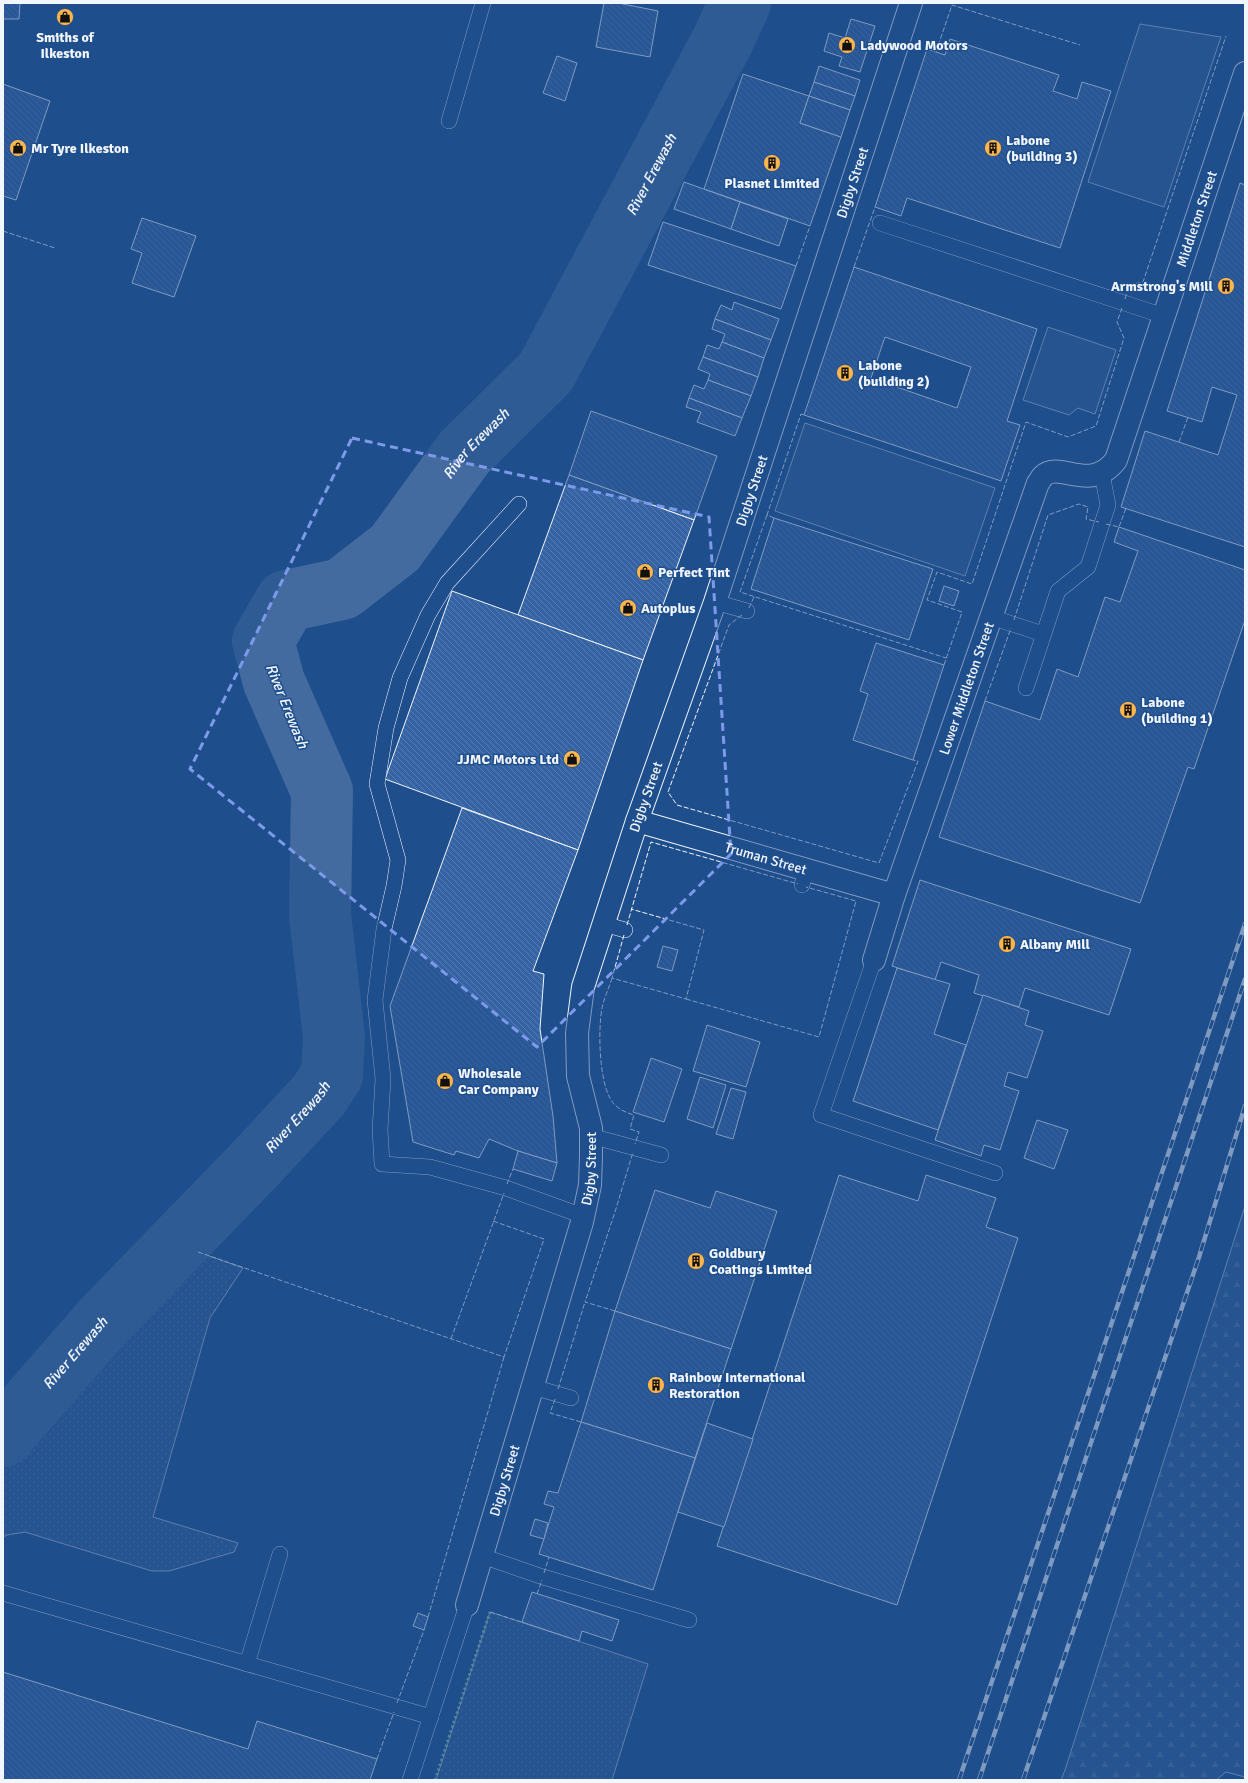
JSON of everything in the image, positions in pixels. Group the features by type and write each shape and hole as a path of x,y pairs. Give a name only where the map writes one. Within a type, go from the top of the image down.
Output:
{"street":[{"name":"Digby Street","path":"467,1605 533,1387 583,1216 590,1185 591,1136 587,1107 578,1076 577,1033 583,988 637,821 715,602 911,3"},
{"name":"Middleton Street","path":"1102,474 1109,469 1116,460 1245,73"},
{"name":"Lower Middleton Street","path":"874,960 894,895 1036,489 1044,475 1051,472 1090,476 1102,474"},
{"name":"Truman Street","path":"637,821 804,877 894,895"}],"lane":[{"path":"449,121 483,3"},
{"path":"880,224 1164,316"},
{"path":"1026,688 1058,591 1088,567 1108,504 1102,474"},
{"path":"519,504 447,583 428,615 400,678 386,728 377,784 398,860 394,886 384,929 375,1000 383,1078 380,1130 382,1164 430,1167 506,1188 583,1216"},
{"path":"715,602 747,611"},
{"path":"991,617 1043,634"},
{"path":"604,924 625,930"},
{"path":"874,960 821,1115 995,1174"},
{"path":"591,1136 661,1155"},
{"path":"533,1387 571,1398"},
{"path":"247,1664 280,1554"},
{"path":"482,1556 543,1577 689,1620"},
{"path":"3,1593 431,1717"},
{"path":"410,1780 467,1605"}],"highlighted area":[{"path":"352,438 709,517 731,854 537,1047 190,769"}],"green space":[{"path":"1245,1206 1245,1777 1226,1772 1216,1780 1061,1780 1065,1770"},
{"path":"198,1252 243,1268 210,1318 153,1517 238,1543 234,1552 169,1571 152,1571 25,1532 3,1537 3,1466 86,1372"},
{"path":"490,1612 648,1664 612,1780 436,1780"}],"shaded area":[{"path":"1140,24 1221,37 1164,207 1088,182"},
{"path":"1048,327 1116,350 1095,414 1078,408 1069,415 1023,400"},
{"path":"805,423 995,488 965,576 775,511"}],"building":[{"path":"3,3 20,3 19,19 3,19"},
{"path":"604,3 618,3 658,11 650,57 596,47"},
{"name":"Ladywood Motors","path":"851,19 875,26 860,72 839,66 842,57 824,51 829,33 845,38"},
{"name":"Labone (building 3)","path":"950,39 1059,75 1053,91 1077,99 1082,82 1111,91 1060,248 907,198 901,216 875,207 927,49 945,55"},
{"path":"557,56 577,63 565,101 543,93"},
{"path":"819,66 860,80 855,96 814,82"},
{"name":"Plasnet Limited","path":"743,74 809,96 800,123 841,137 810,226 704,189"},
{"path":"814,82 855,96 850,110 809,96"},
{"name":"Mr Tyre Ilkeston","path":"3,84 50,101 16,200 3,196"},
{"path":"809,96 850,110 841,137 800,123"},
{"path":"684,182 740,202 731,229 674,209"},
{"name":"Armstrong's Mill","path":"1240,183 1245,185 1245,547 1121,507 1145,431 1218,455 1237,395 1212,387 1202,422 1167,411"},
{"path":"740,202 788,219 779,246 731,229"},
{"path":"142,218 196,236 174,297 132,283 142,253 131,249"},
{"path":"663,222 796,266 781,309 648,265"},
{"name":"Labone (building 2)","path":"854,267 1037,329 1007,421 1020,425 1001,481 804,415","holes":["885,337 971,367 957,408 871,378"]},
{"path":"734,302 779,319 771,340 715,319 721,305 732,310"},
{"path":"715,319 771,340 764,358 722,342 725,334 712,329"},
{"path":"722,342 764,358 758,377 703,357 707,345 719,349"},
{"path":"703,357 758,377 751,396 708,380 710,374 698,369"},
{"path":"708,380 751,396 742,418 689,398 694,385 704,389"},
{"path":"689,398 742,418 735,436 697,422 701,412 686,407"},
{"path":"591,411 717,456 694,520 569,475"},
{"path":"569,475 694,520 643,660 518,615"},
{"path":"774,518 933,569 909,640 751,589"},
{"name":"Labone (building 1)","path":"1119,527 1245,570 1245,620 1194,769 1188,767 1140,903 939,837 985,701 1040,720 1057,669 1078,677 1105,597 1120,602 1138,551 1114,542"},
{"path":"944,586 959,591 954,606 939,601"},
{"path":"452,591 643,660 578,850 385,779"},
{"path":"876,643 944,665 913,760 853,740 868,694 860,691"},
{"path":"462,808 578,850 533,971 544,974 540,1029 553,1116 557,1163 518,1151 489,1139 479,1158 456,1151 454,1155 413,1142 390,1006"},
{"name":"Albany Mill","path":"920,880 1131,949 1109,1015 1025,988 1019,1007 974,993 979,975 941,962 935,980 892,966"},
{"path":"663,946 678,950 672,971 657,967"},
{"path":"897,968 950,984 934,1034 966,1045 938,1130 853,1101"},
{"path":"983,995 1029,1011 1025,1025 1043,1031 1027,1078 1008,1072 1004,1086 1019,1091 1000,1150 984,1145 981,1156 935,1140"},
{"path":"707,1025 760,1042 746,1087 693,1071"},
{"path":"651,1058 682,1069 664,1122 633,1112"},
{"path":"700,1077 726,1085 713,1128 687,1119"},
{"path":"731,1088 746,1092 733,1139 716,1134"},
{"path":"1037,1120 1068,1130 1054,1169 1024,1158"},
{"path":"518,1151 557,1163 552,1181 513,1169"},
{"path":"839,1175 918,1201 926,1175 996,1198 986,1227 1018,1238 897,1605 717,1546"},
{"name":"Goldbury Coatings Limited","path":"655,1190 710,1208 716,1191 777,1211 731,1349 615,1311"},
{"name":"Rainbow International Restoration","path":"615,1311 731,1349 695,1458 581,1422"},
{"path":"581,1422 695,1458 653,1590 539,1554 554,1507 544,1504 548,1491 558,1493"},
{"path":"707,1423 753,1439 724,1527 678,1512"},
{"path":"535,1519 548,1523 544,1539 530,1535"},
{"path":"532,1592 619,1620 612,1641 582,1631 579,1641 522,1622"},
{"path":"418,1613 428,1617 424,1630 413,1626"},
{"path":"3,1672 248,1749 257,1721 377,1759 370,1780 3,1780"}],"waterway":[{"name":"River Erewash","path":"3,1436 102,1322 257,1162 319,1095 332,1075 334,1037 320,915 322,791 274,682 263,641 286,601 342,589 395,548 464,453 546,372 723,40 740,3"}],"railway":[{"path":"959,1780 1245,924"},
{"path":"979,1780 1245,979"},
{"path":"1023,1780 1199,1257 1245,1106"}],"hedge":[{"path":"435,1780 490,1612"}],"fence":[{"path":"936,52 952,5 1080,45"},
{"path":"1125,299 1129,285 1143,282 1226,36"},
{"path":"854,267 875,207"},
{"path":"796,266 810,226"},
{"path":"3,231 55,248"},
{"path":"944,665 962,612 927,600 937,572 972,584 1026,422 1068,437 1096,426 1124,338 1117,322 1122,308"},
{"path":"774,518 767,515 801,414 804,415"},
{"path":"1179,442 1188,417"},
{"path":"1014,620 1048,515 1079,504 1088,507 1086,519 1099,522"},
{"path":"1106,524 1119,527 1126,508"},
{"path":"767,515 740,592 946,658"},
{"path":"749,608 754,597"},
{"path":"742,615 729,625 668,792 677,805 879,863 918,761 913,760"},
{"path":"985,701 1011,628"},
{"path":"627,925 651,842 798,884"},
{"path":"686,999 819,1037 856,901 806,887"},
{"path":"624,935 612,978 686,999 704,930 631,909"},
{"path":"612,978 603,1004 600,1028 600,1054 606,1090 610,1098 620,1109 634,1115 630,1129 639,1132 635,1144"},
{"path":"615,1311 585,1302 633,1152"},
{"path":"507,1184 513,1169"},
{"path":"451,1339 504,1193"},
{"path":"198,1252 504,1357 544,1239 493,1221"},
{"path":"558,1389 585,1302"},
{"path":"428,1617 504,1357"},
{"path":"555,1399 550,1413 581,1422"},
{"path":"544,1573 549,1557"},
{"path":"537,1594 542,1580"},
{"path":"490,1612 522,1622"},
{"path":"397,1703 424,1630"},
{"path":"377,1759 394,1712"}],"place":[{"name":"Smiths of Ilkeston","path":"65,17"},
{"name":"Ladywood Motors","path":"847,45"},
{"name":"Mr Tyre Ilkeston","path":"18,148"},
{"name":"Labone (building 3)","path":"993,148"},
{"name":"Plasnet Limited","path":"772,163"},
{"name":"Armstrong's Mill","path":"1226,286"},
{"name":"Labone (building 2)","path":"845,373"},
{"name":"Perfect Tint","path":"645,572"},
{"name":"Autoplus","path":"628,608"},
{"name":"Labone (building 1)","path":"1128,710"},
{"name":"JJMC Motors Ltd","path":"572,759"},
{"name":"Albany Mill","path":"1007,944"},
{"name":"Wholesale Car Company","path":"445,1081"},
{"name":"Goldbury Coatings Limited","path":"696,1261"},
{"name":"Rainbow International Restoration","path":"656,1385"}]}
